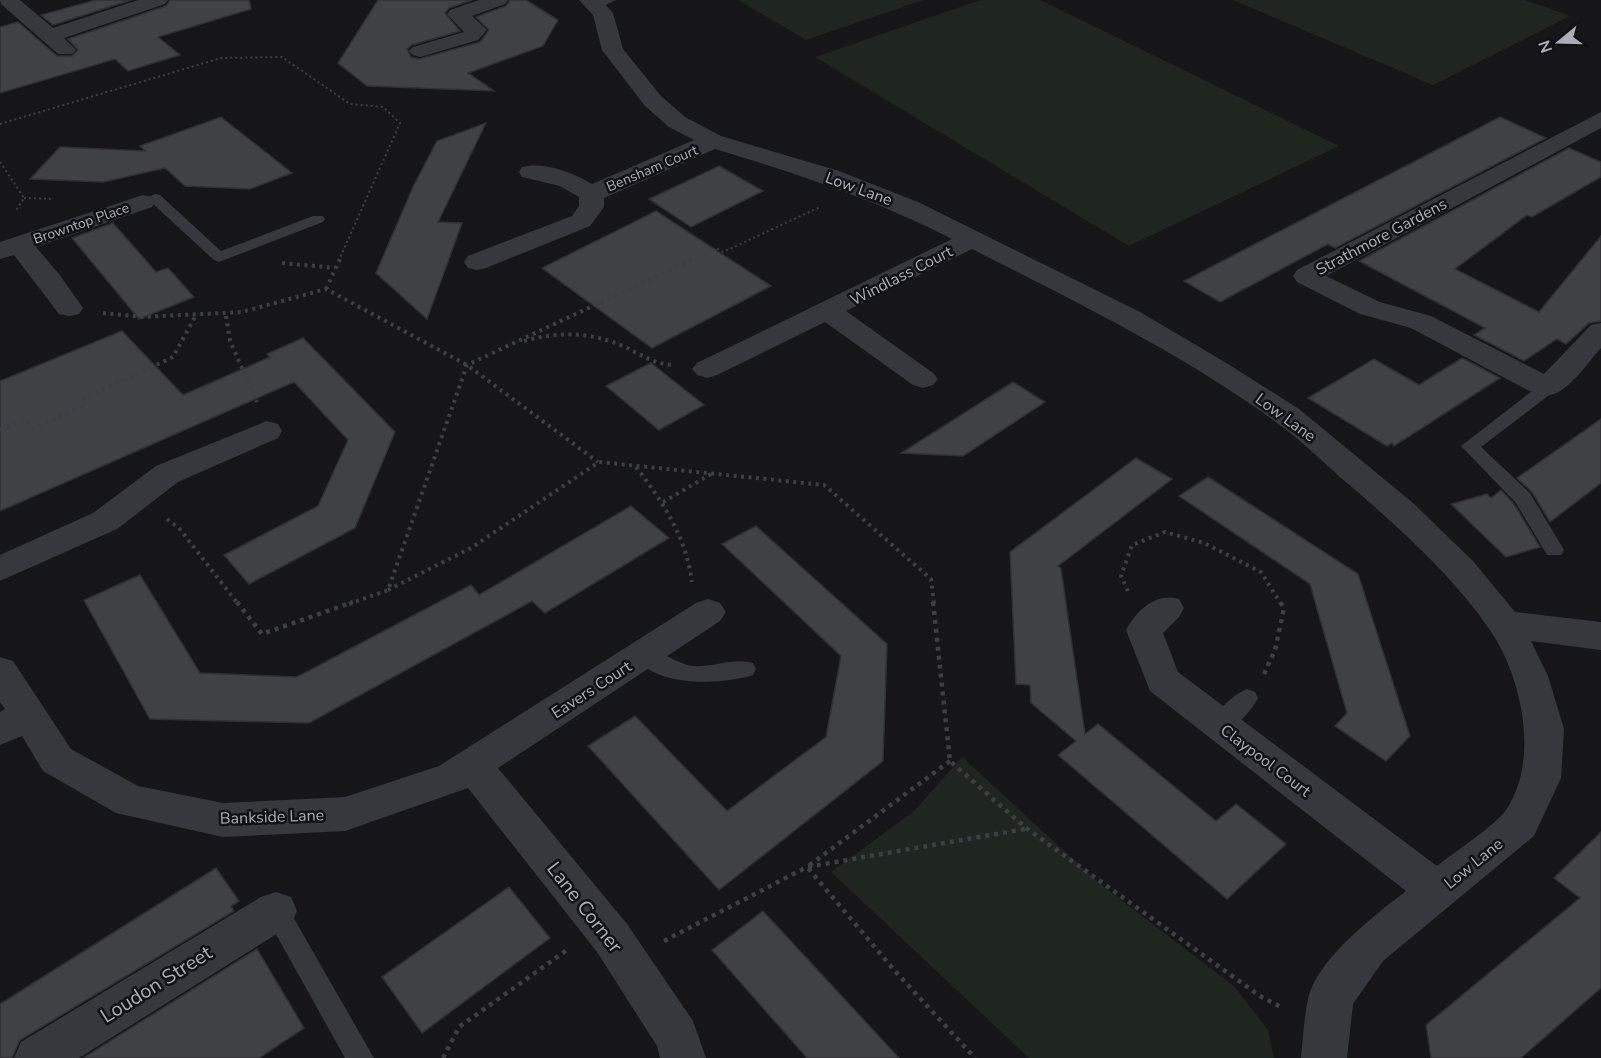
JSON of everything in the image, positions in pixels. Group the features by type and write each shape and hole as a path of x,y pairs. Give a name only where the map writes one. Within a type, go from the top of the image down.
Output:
{"street":[{"path":"8,0 66,51"},
{"path":"50,36 158,0"},
{"path":"420,51 471,36 477,30 457,14 498,0"},
{"name":"Low Lane","path":"598,2 613,50 653,101 677,122 713,141 862,189 909,207 1130,318 1218,370 1288,416 1401,511 1461,570 1505,624 1530,676 1545,729 1541,778 1520,824 1368,947 1331,997 1325,1044"},
{"name":"Strathmore Gardens","path":"1547,388 1421,322 1370,308 1306,276 1601,118"},
{"name":"Bensham Court","path":"591,194 713,141"},
{"name":"Bensham Court","path":"531,172 568,180 591,194"},
{"name":"Bensham Court","path":"477,262 580,221 592,207 591,194"},
{"name":"Browntop Place","path":"10,247 143,202"},
{"name":"Windlass Court","path":"706,369 974,238"},
{"name":"Browntop Place","path":"10,247 50,280 69,309"},
{"name":"Windlass Court","path":"828,311 923,379"},
{"path":"1547,388 1601,331"},
{"path":"0,569 105,521 167,474 267,431"},
{"name":"Eavers Court","path":"472,765 702,616"},
{"name":"Claypool Court","path":"1155,619 1162,681 1438,891"},
{"path":"1505,624 1601,636"},
{"name":"Bankside Lane","path":"0,671 14,722 57,760 130,801 223,820 345,814 452,778 472,765"},
{"name":"Lane Corner","path":"472,765 602,926 677,1037 682,1058"},
{"name":"Loudon Street","path":"37,1058 276,911"}],"lane":[{"path":"143,202 156,198 219,257 318,219"},
{"path":"1547,388 1470,446 1523,498 1554,550"},
{"path":"645,654 671,671 701,676 746,669"},
{"path":"1220,725 1248,698"},
{"path":"276,911 360,1058"}],"path":[{"path":"0,124 221,58 282,57 350,104 383,107 400,123 326,289"},
{"path":"0,162 24,198 12,216"},
{"path":"388,590 467,365 716,248 723,252 862,189"},
{"path":"69,309 142,317 242,312 326,289 467,365 599,462 824,485 931,579 950,761 1026,828 1325,1044"},
{"path":"0,430 24,418 33,428 86,405 81,400 173,357 196,315"},
{"path":"226,316 230,341 251,385 267,431"},
{"path":"508,346 536,337 572,332 604,338 632,351 652,364 706,369"},
{"path":"138,496 179,528 262,634 388,590 471,548 599,462"},
{"path":"635,466 663,502 691,558 702,616"},
{"path":"663,502 711,474"},
{"path":"1155,619 1121,576 1132,545 1165,532 1204,543 1261,572 1284,608 1275,650 1259,686 1248,698"},
{"path":"627,961 807,867 950,761"},
{"path":"807,867 1026,828"},
{"path":"807,867 895,970 975,1058"},
{"path":"443,1058 459,1027 602,926"}],"shaded area":[{"path":"738,0 923,0 806,40"},
{"path":"981,0 1040,0 1339,146 1129,246 815,57"},
{"path":"1233,0 1525,0 1570,16 1433,85"},
{"path":"962,757 1099,883 1235,987 1268,1030 1274,1058 1029,1058 831,872 913,812"}],"building":[{"path":"96,0 131,0 53,25 41,15"},
{"path":"170,0 249,0 251,9 158,37 180,55 128,71 115,59 0,93 0,27 18,22 57,56 72,56 78,50 68,39 166,6"},
{"path":"378,0 472,0 449,8 445,13 460,31 412,45 407,49 411,57 419,59 480,42 489,30 476,17 506,6 510,0 526,0 558,20 543,46 468,73 494,91 367,86 338,63"},
{"path":"221,117 292,173 250,189 185,186 165,168 103,182 30,179 60,147 145,151 140,146"},
{"path":"1500,117 1546,138 1335,248 1328,244 1220,302 1184,281"},
{"path":"486,123 438,222 462,223 427,319 376,273 413,187 437,141"},
{"path":"1569,148 1601,162 1601,177 1532,217 1527,215 1455,269 1539,312 1601,236 1601,321 1589,323 1566,344 1557,339 1524,361 1474,335 1485,328 1359,261"},
{"path":"719,166 763,191 691,227 649,199"},
{"path":"656,211 771,286 652,348 542,268"},
{"path":"113,223 156,272 168,268 194,297 139,319 72,238"},
{"path":"122,331 183,395 270,357 267,354 303,338 395,432 355,528 249,584 224,555 318,506 348,440 294,382 0,511 0,381"},
{"path":"1462,358 1500,378 1394,446 1392,443 1387,446 1308,398 1374,359 1419,385"},
{"path":"651,363 704,405 659,430 606,386"},
{"path":"1013,382 1045,402 963,456 901,453"},
{"path":"1601,419 1601,483 1550,522 1532,492 1517,478"},
{"path":"1136,458 1172,479 1058,566 1061,569 1085,734 1098,724 1216,821 1236,804 1286,844 1227,899 1058,755 1076,741 1031,703 1030,685 1016,684 1010,552"},
{"path":"1208,477 1358,574 1410,736 1386,761 1335,726 1347,713 1310,584 1179,496"},
{"path":"1501,490 1514,504 1540,547 1506,557 1451,504 1487,494 1491,498"},
{"path":"631,506 669,538 545,613 532,601 309,723 150,719 84,600 140,575 200,673 297,677 471,585 479,595"},
{"path":"756,526 887,644 883,761 719,890 588,746 635,716 727,811 826,737 841,656 722,544"},
{"path":"1601,832 1601,988 1521,1058 1431,1058 1426,1025 1580,898 1554,878"},
{"path":"216,868 239,901 231,906 234,911 20,1040 12,1058 0,1058 0,1004"},
{"path":"509,887 550,938 422,1033 382,977"},
{"path":"763,911 899,1058 807,1058 712,950"},
{"path":"257,949 304,1028 259,1058 83,1058"}]}
